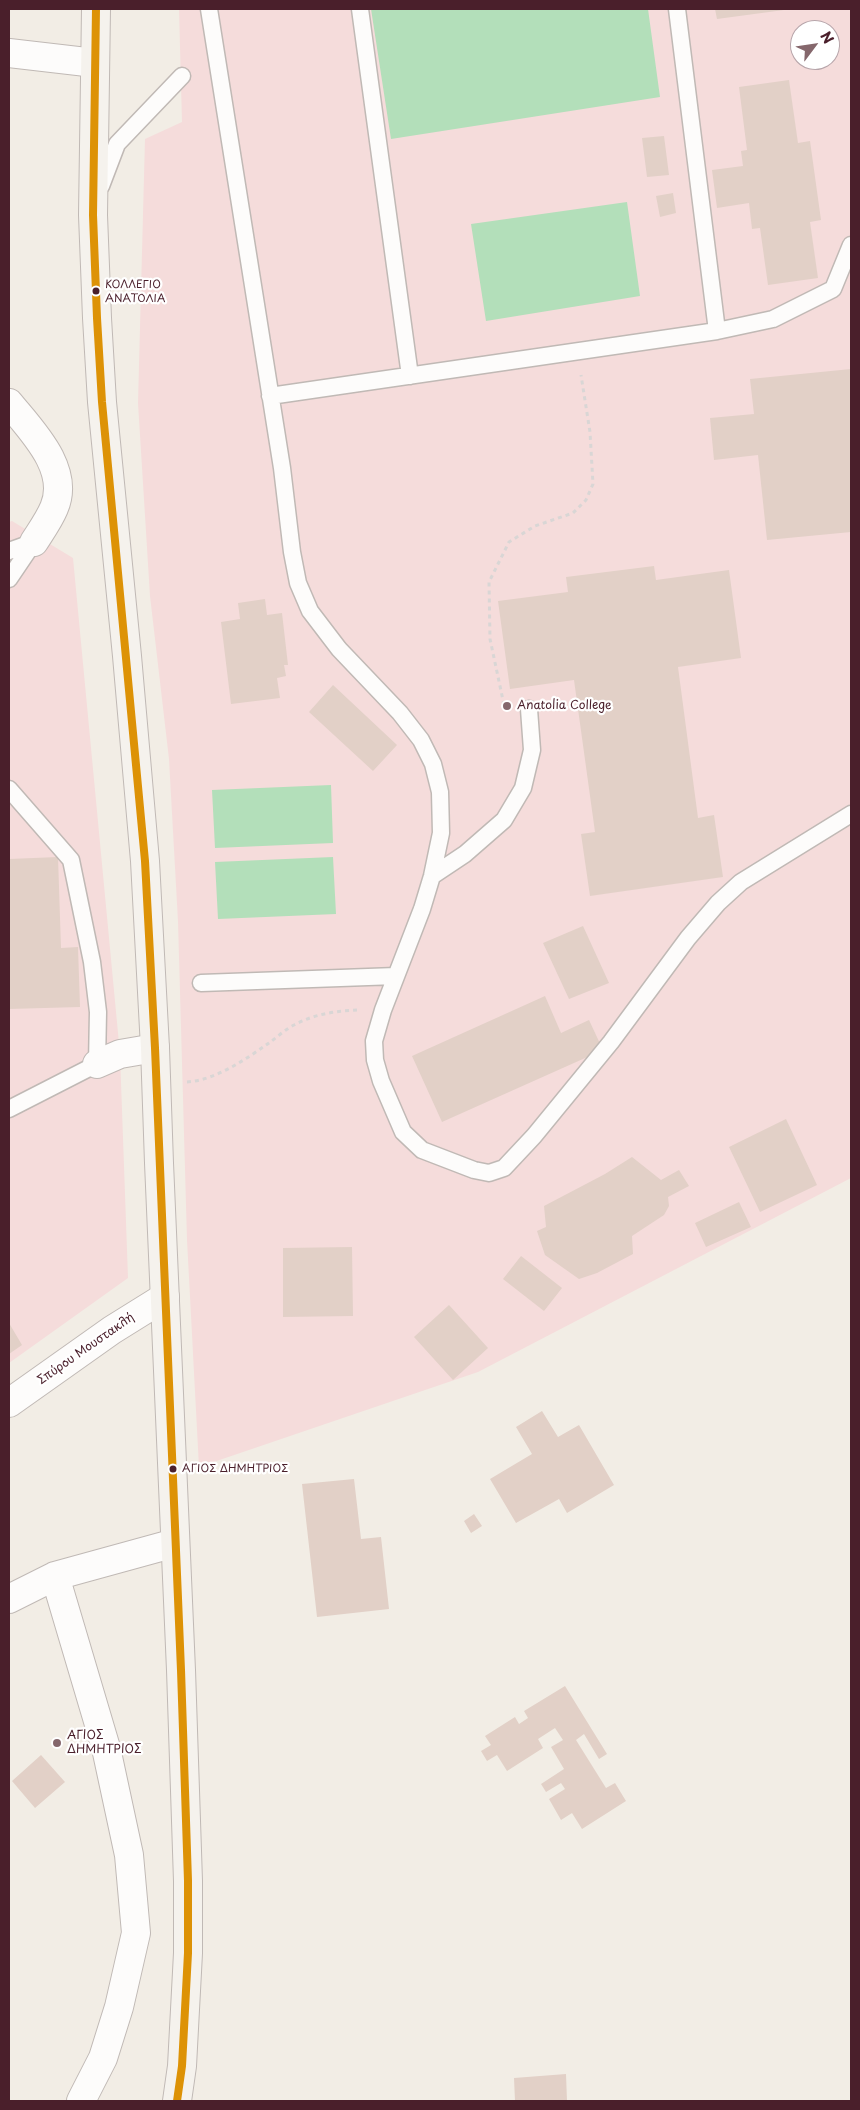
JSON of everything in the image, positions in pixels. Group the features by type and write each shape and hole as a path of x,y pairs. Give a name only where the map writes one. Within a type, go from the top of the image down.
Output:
{"main road":[{"path":"96,9 93,215 102,402 144,851 157,1084 175,1543 188,1881 187,1984 177,2101"}],"street":[{"path":"9,53 94,63"},
{"path":"9,403 32,429 47,452 58,480 55,507 34,542"},
{"path":"96,1064 120,1054 155,1048"},
{"name":"Σπύρου Μουστακλή","path":"9,1403 112,1330 165,1297"},
{"path":"9,1599 55,1576 175,1543"},
{"path":"55,1576 106,1748 129,1855 136,1933 119,2007 102,2058 81,2101"}],"lane":[{"path":"209,9 282,468 292,552 298,583 310,610 339,649 413,730 433,764 440,792 442,822 439,849 432,876 422,909 383,1010 374,1041 375,1060 381,1081 403,1132 417,1146 428,1153 482,1172 489,1173 500,1170 524,1147 605,1049 688,938 718,903 741,882 851,814"},
{"path":"360,9 410,376"},
{"path":"677,9 717,330"},
{"path":"93,215 106,170 117,144 182,76"},
{"path":"270,396 717,330 774,319 833,289 851,245"},
{"path":"9,551 34,542"},
{"path":"9,579 34,542"},
{"path":"432,876 465,854 504,820 523,788 532,750 530,716"},
{"path":"9,789 70,860 92,962 98,1012 96,1064 9,1109"},
{"path":"201,984 396,976"}],"path":[{"path":"530,716 517,722 508,716 503,702 490,639 489,582 509,542 535,526 573,513 586,500 593,484 590,432 577,351"},
{"path":"157,1084 199,1081 229,1068 262,1048 294,1024 334,1011 383,1010"}],"shaded area":[{"name":"Anatolia College","path":"179,9 851,9 851,1178 478,1372 199,1467 187,1240 178,921 169,759 150,596 138,403 145,139 182,122"},
{"path":"12,521 73,558 120,1054 128,1278 9,1363 9,522"}],"green space":[{"path":"371,9 648,9 660,97 391,139"},
{"path":"627,202 640,296 486,321 471,224"},
{"path":"331,785 333,843 215,848 212,790"},
{"path":"333,857 336,914 218,919 215,862"}],"building":[{"path":"715,9 784,9 784,10 717,19"},
{"path":"789,80 798,143 810,141 821,220 810,222 818,278 768,285 760,228 752,229 749,203 717,208 712,170 743,166 741,151 747,150 739,87"},
{"path":"664,136 669,175 647,177 642,138"},
{"path":"673,193 676,213 660,217 656,196"},
{"path":"851,369 851,532 767,540 758,455 714,460 710,418 754,414 750,379"},
{"path":"654,566 656,580 729,570 741,658 678,667 698,818 714,815 723,877 590,896 581,834 595,832 574,680 510,689 498,601 568,592 566,577"},
{"path":"265,599 267,615 282,613 288,665 284,665 286,676 277,678 280,698 231,704 221,622 240,619 238,603"},
{"path":"333,685 397,745 373,771 309,712"},
{"path":"58,857 61,948 78,947 80,1007 9,1009 9,859"},
{"path":"583,926 609,983 569,999 543,943"},
{"path":"545,996 561,1033 589,1020 603,1050 442,1122 412,1056"},
{"path":"786,1119 817,1185 760,1212 729,1147"},
{"path":"632,1157 661,1180 679,1170 689,1186 668,1197 669,1206 664,1215 632,1236 633,1254 597,1273 579,1279 545,1255 537,1231 546,1227 544,1206 605,1174"},
{"path":"739,1202 751,1227 706,1247 695,1223"},
{"path":"352,1247 353,1316 283,1317 283,1248"},
{"path":"521,1256 562,1288 544,1311 503,1279"},
{"path":"449,1305 488,1348 453,1380 414,1337"},
{"path":"9,1323 22,1345 9,1354"},
{"path":"542,1411 558,1437 579,1425 614,1485 567,1513 559,1499 516,1523 490,1479 532,1454 516,1427"},
{"path":"354,1479 361,1539 381,1537 389,1609 317,1617 302,1484"},
{"path":"474,1514 482,1526 471,1533 464,1521"},
{"path":"565,1686 607,1754 599,1759 584,1734 576,1740 606,1788 615,1783 626,1801 582,1829 572,1813 561,1820 549,1799 565,1789 561,1783 546,1792 541,1784 564,1769 551,1747 563,1740 555,1728 538,1739 543,1748 507,1771 497,1755 487,1761 481,1751 491,1745 485,1736 515,1717 519,1724 528,1718 524,1711"},
{"path":"41,1755 65,1782 35,1808 12,1781"},
{"path":"566,2074 567,2101 515,2101 514,2078"}],"transit line":[{"path":"96,9 93,215 97,318 102,402 145,861 155,1048 181,1670 188,1881 188,1953 182,2066 177,2101"}],"place":[{"name":"ΚΟΛΛΕΓΙΟ ΑΝΑΤΟΛΙΑ","path":"96,291"},
{"name":"Anatolia College","path":"507,706"},
{"name":"ΑΓΙΟΣ ΔΗΜΗΤΡΙΟΣ","path":"173,1469"},
{"name":"ΆΓΙΟΣ ΔΗΜΗΤΡΙΟΣ","path":"57,1743"}]}
